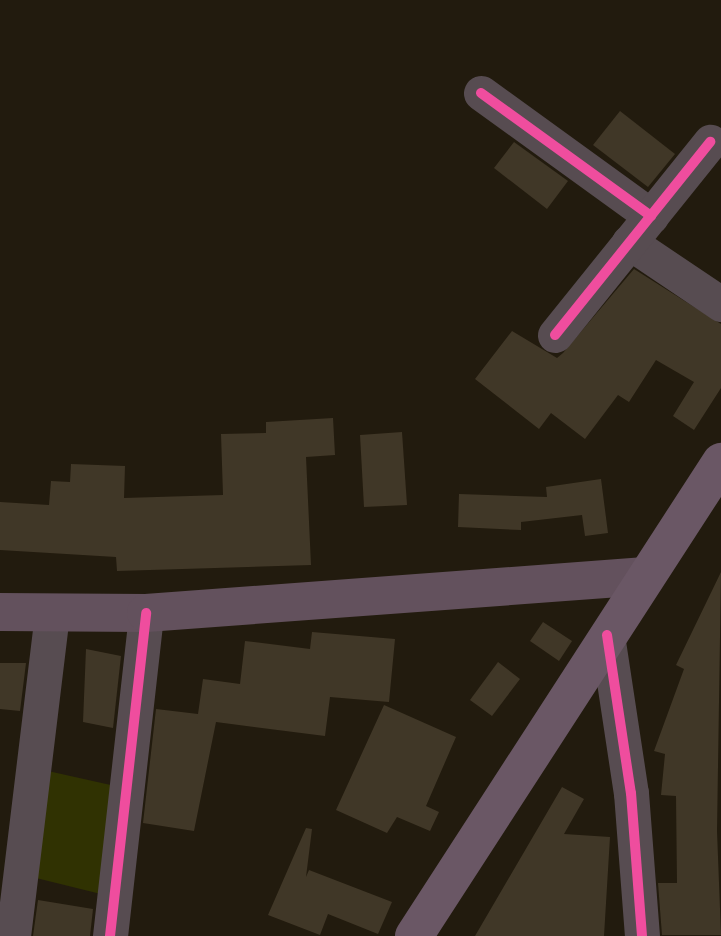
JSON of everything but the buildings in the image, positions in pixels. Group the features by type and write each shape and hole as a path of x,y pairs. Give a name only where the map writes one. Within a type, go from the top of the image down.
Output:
{"highway":[{"path":"414,936 721,462"}],"main road":[{"path":"0,612 146,613 646,576"}],"street":[{"path":"481,93 640,229 721,304"},
{"path":"555,335 710,142"},
{"path":"110,936 146,613"},
{"path":"13,936 52,614"},
{"path":"607,635 631,793 642,936"}],"shaded area":[{"path":"48,771 133,790 117,898 28,876"}],"cycle path":[{"path":"481,93 651,216"},
{"path":"555,335 710,142"},
{"path":"110,936 146,613"},
{"path":"607,635 631,793 642,936"}]}
